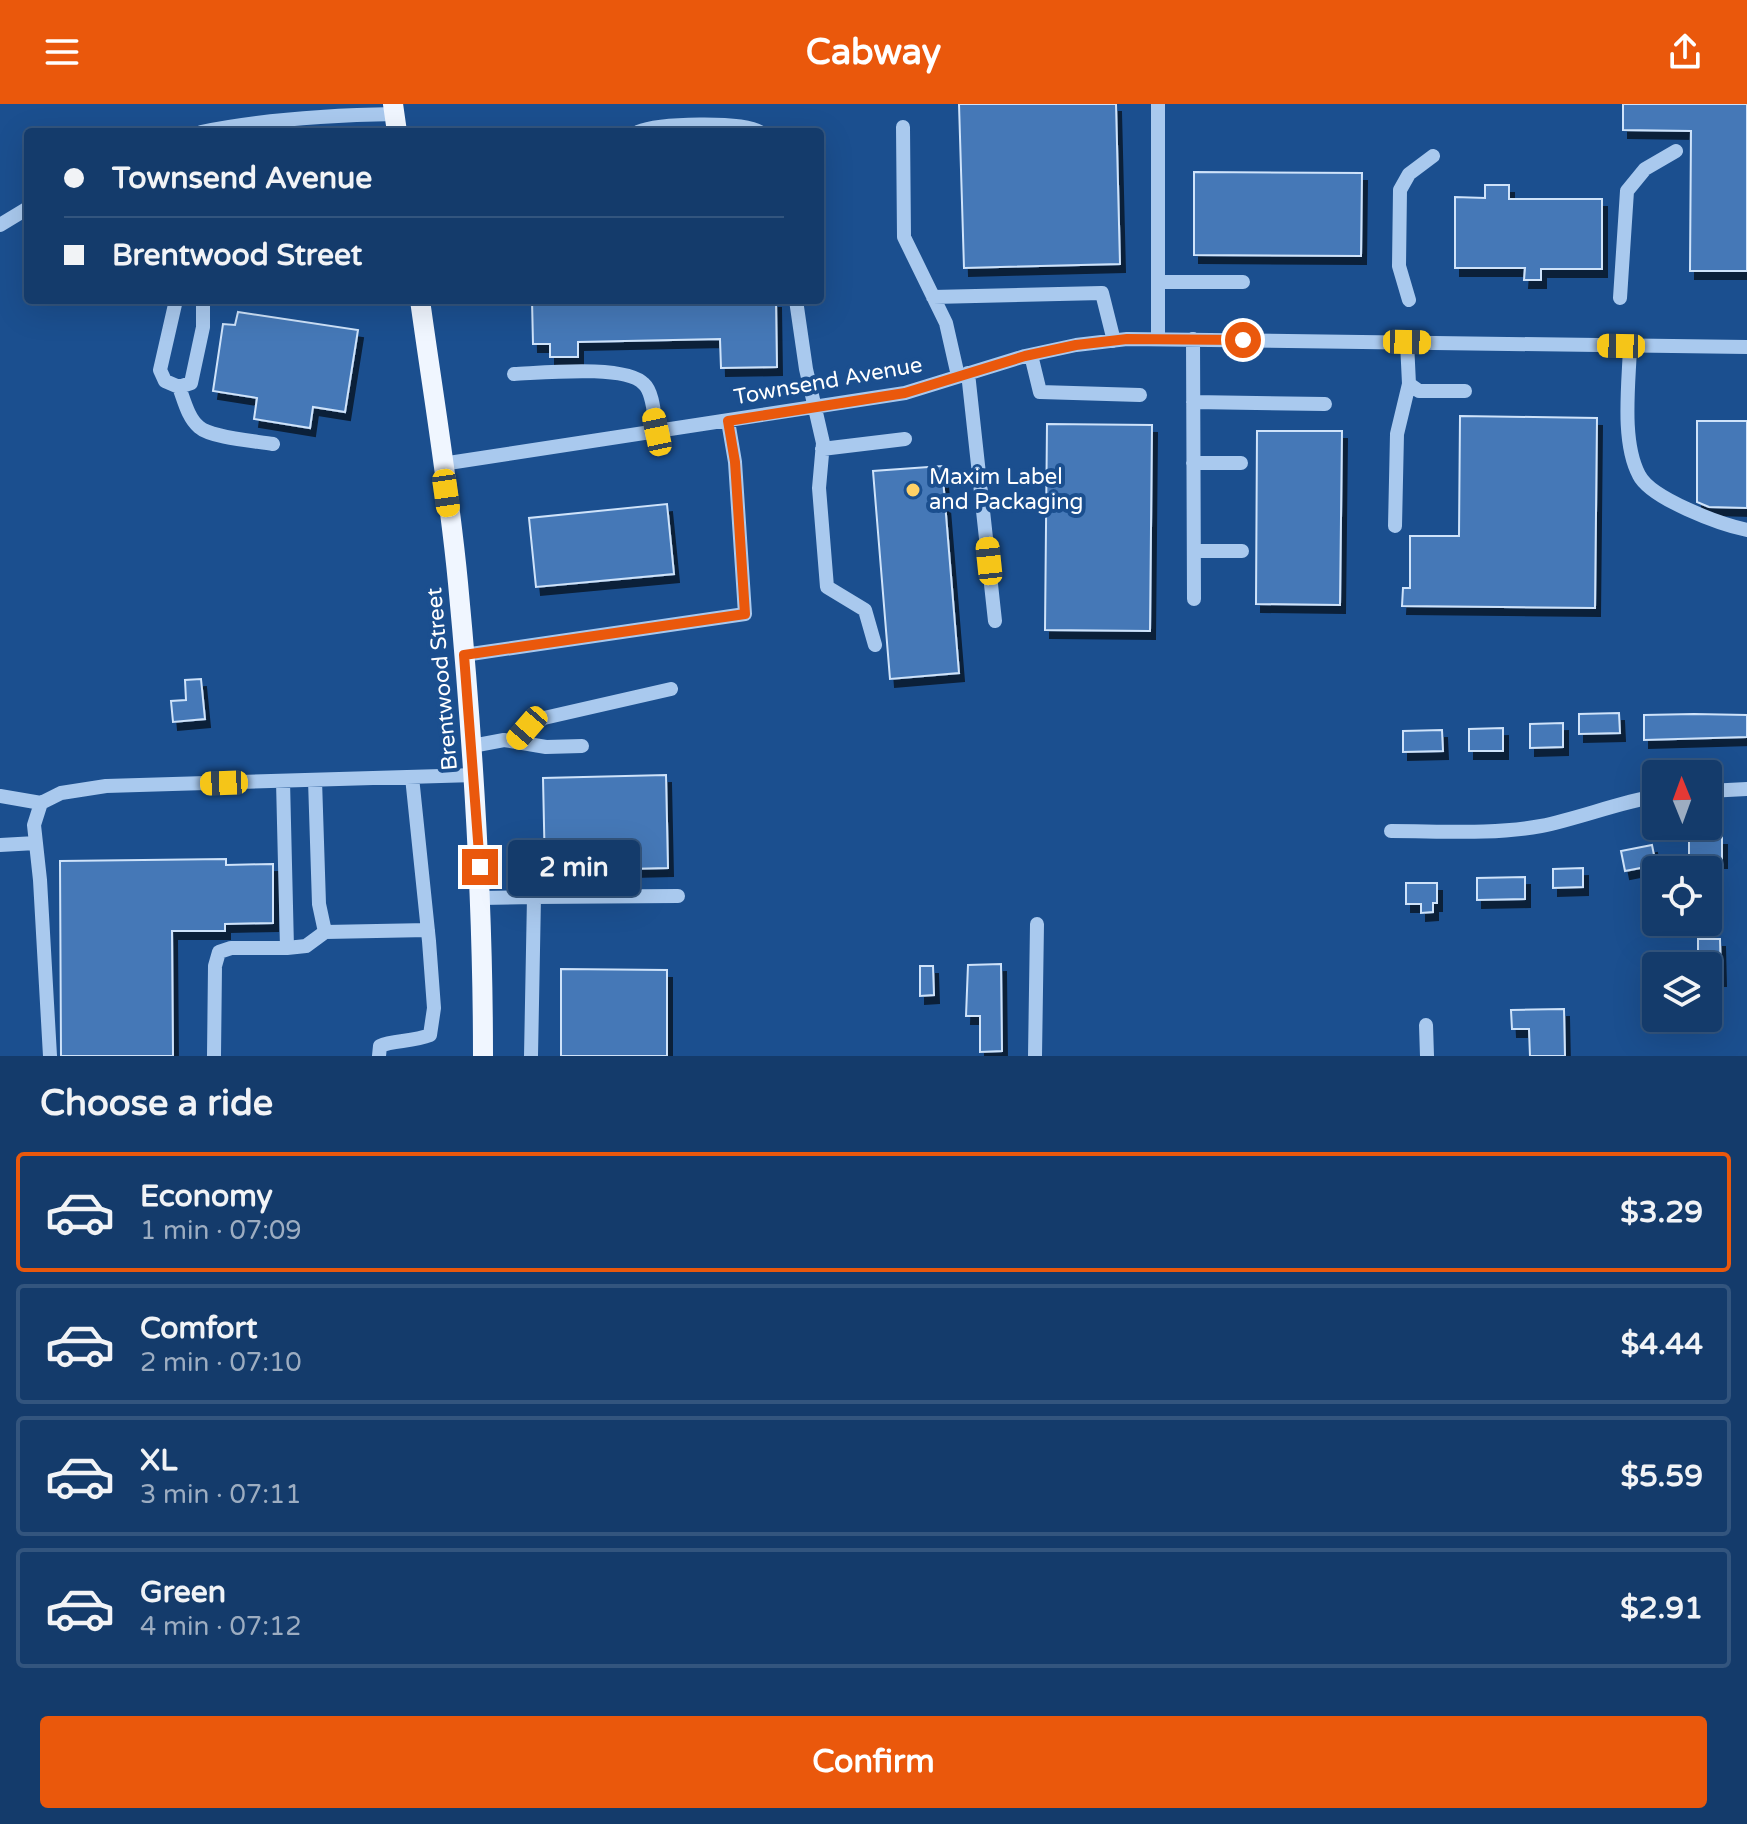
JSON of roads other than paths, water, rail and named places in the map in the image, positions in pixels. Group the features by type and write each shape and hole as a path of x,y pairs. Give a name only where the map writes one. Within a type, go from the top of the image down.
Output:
{"main road":[{"name":"Brentwood Street","path":"421,304 458,580 475,775 481,898 483,1056"}],"street":[{"path":"1158,104 1158,339"},
{"path":"220,128 253,121 323,115 395,117"},
{"path":"903,127 904,237 946,323 963,375 995,621"},
{"path":"647,128 749,128"},
{"path":"1620,298 1627,191 1645,169 1676,151"},
{"path":"1409,300 1399,266 1400,190 1409,174 1433,156"},
{"path":"0,225 24,210"},
{"path":"1158,282 1243,282"},
{"path":"933,297 1102,293 1114,341"},
{"path":"175,304 160,370 165,381 179,387 191,383 202,336 203,304"},
{"path":"797,304 822,449 819,488 827,587 865,610 875,645"},
{"path":"1193,339 1194,599"},
{"name":"Townsend Avenue","path":"442,464 905,393 1031,355 1114,341 1193,339 1747,347"},
{"path":"1395,526 1397,434 1409,384 1407,342"},
{"path":"1630,346 1629,438 1640,478 1659,493 1694,512 1747,530"},
{"path":"1031,355 1040,392 1140,395"},
{"path":"514,374 596,371 638,379 647,387 657,432"},
{"path":"1409,384 1419,391 1465,391"},
{"path":"179,387 188,411 199,428 273,444"},
{"path":"1193,402 1325,404"},
{"path":"464,655 745,614 735,462 728,421"},
{"path":"822,449 905,439"},
{"path":"1193,463 1241,463"},
{"path":"1194,551 1242,551"},
{"path":"517,740 527,728 544,718 671,689"},
{"path":"472,746 504,740 546,747 582,746"},
{"path":"0,796 41,803 61,793 106,786 475,775"},
{"path":"379,1056 380,1046 387,1043 413,1042 430,1035 434,1008 412,777"},
{"path":"315,780 319,904 325,932"},
{"path":"283,781 287,948"},
{"path":"1722,790 1747,789"},
{"path":"1391,831 1501,831 1542,825 1642,798"},
{"path":"41,803 34,825 50,1056"},
{"path":"0,845 36,843"},
{"path":"481,898 678,896"},
{"path":"531,1056 534,897"},
{"path":"1035,1056 1037,924"},
{"path":"214,1056 215,966 219,952 231,948 306,946 325,932 428,930"},
{"path":"1426,1025 1427,1056"}],"place":[{"name":"Maxim Label and Packaging","path":"913,490"}]}
